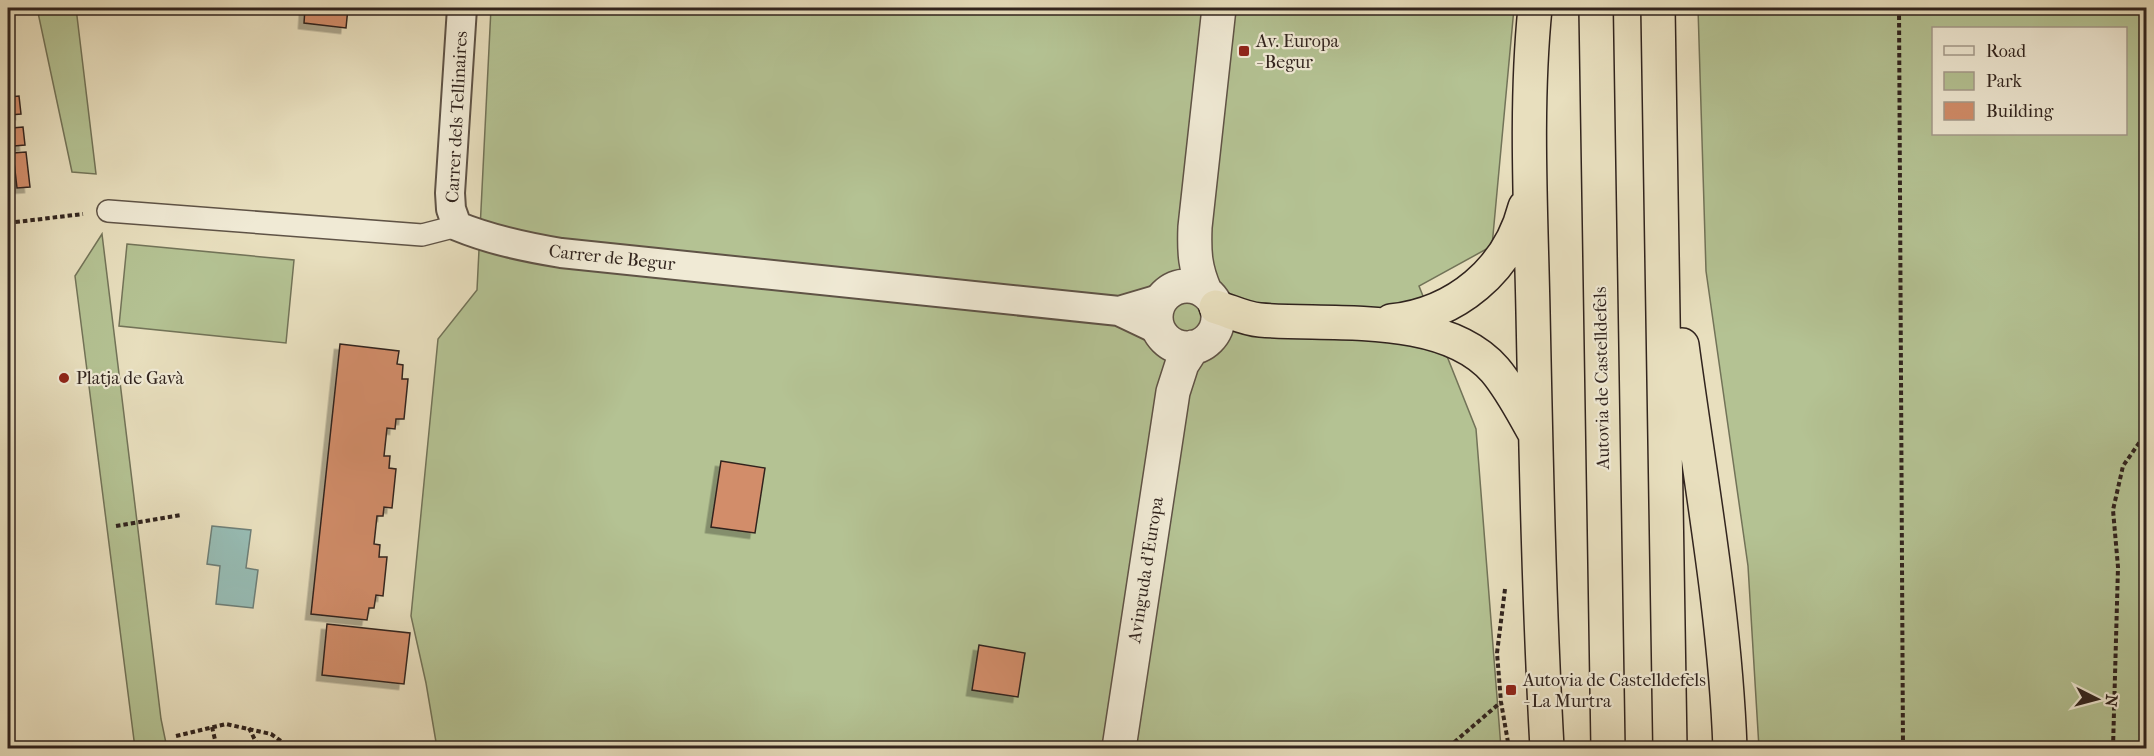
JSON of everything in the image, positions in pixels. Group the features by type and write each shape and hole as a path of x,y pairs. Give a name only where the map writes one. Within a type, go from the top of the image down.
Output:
{"highway":[{"path":"1535,8 1530,89 1530,163 1536,436 1547,748"},
{"name":"Autovia de Castelldefels","path":"1596,8 1608,748"},
{"path":"1658,8 1670,748"},
{"path":"1193,325 1257,320 1363,323 1402,320 1434,311 1456,299 1483,279 1506,254 1520,225 1527,198 1530,163"},
{"path":"1661,197 1719,609 1730,748"},
{"path":"1363,323 1431,333 1474,352 1494,369 1516,399 1536,436"}],"street":[{"name":"Carrer dels Tellinaires","path":"457,226 451,209 450,193 462,8"},
{"name":"Avinguda d'Europa","path":"1119,748 1173,392 1193,325 1198,274 1194,257 1195,227 1219,8"},
{"path":"108,211 422,235 457,226"},
{"name":"Carrer de Begur","path":"457,226 504,243 561,254 1119,311 1193,325"},
{"name":"Avinguda d'Europa","path":"1167,294 1179,277 1195,227"},
{"path":"1167,294 1190,286 1193,325"},
{"name":"Carrer de Begur","path":"1119,311 1167,294"}],"path":[{"path":"1899,8 1903,748"},
{"path":"8,223 108,211"},
{"path":"2113,748 2118,567 2113,510 2123,466 2146,433"},
{"path":"116,526 181,514"},
{"path":"1506,586 1497,653 1501,702 1509,748"},
{"path":"1450,748 1501,702"},
{"path":"176,736 226,724 271,734 291,748"},
{"path":"212,727 217,748"},
{"path":"249,728 259,748"}],"green space":[{"path":"37,8 76,8 96,174 72,172"},
{"path":"491,8 1514,8 1492,246 1419,286 1476,429 1501,748 437,748 411,616 438,339 477,290"},
{"path":"1698,8 2146,8 2146,748 1759,748 1748,566 1706,271"},
{"path":"102,234 161,719 167,748 135,748 75,276"},
{"path":"127,244 294,260 286,343 119,326"}],"water":[{"path":"212,526 251,530 246,568 258,570 253,608 216,604 220,566 207,564"}],"building":[{"path":"305,8 348,8 346,28 304,23"},
{"path":"19,96 21,114 10,115 9,97"},
{"path":"23,127 25,145 14,146 12,128"},
{"path":"8,149 12,195 8,196"},
{"path":"26,152 30,187 17,188 13,153"},
{"path":"340,344 399,351 397,364 403,365 402,379 408,379 404,419 396,419 395,429 387,428 384,456 390,456 389,468 396,469 392,508 384,507 383,516 377,516 374,544 380,545 379,557 387,557 383,596 376,595 374,608 369,608 367,620 311,614"},
{"path":"721,461 765,468 755,533 711,527"},
{"path":"327,624 410,633 404,684 322,675"},
{"path":"979,645 1025,653 1018,697 972,690"}],"place":[{"name":"Av. Europa - Begur","path":"1244,51"},
{"name":"Platja de Gavà","path":"64,378"},
{"name":"Autovia de Castelldefels - La Murtra","path":"1511,690"}]}
